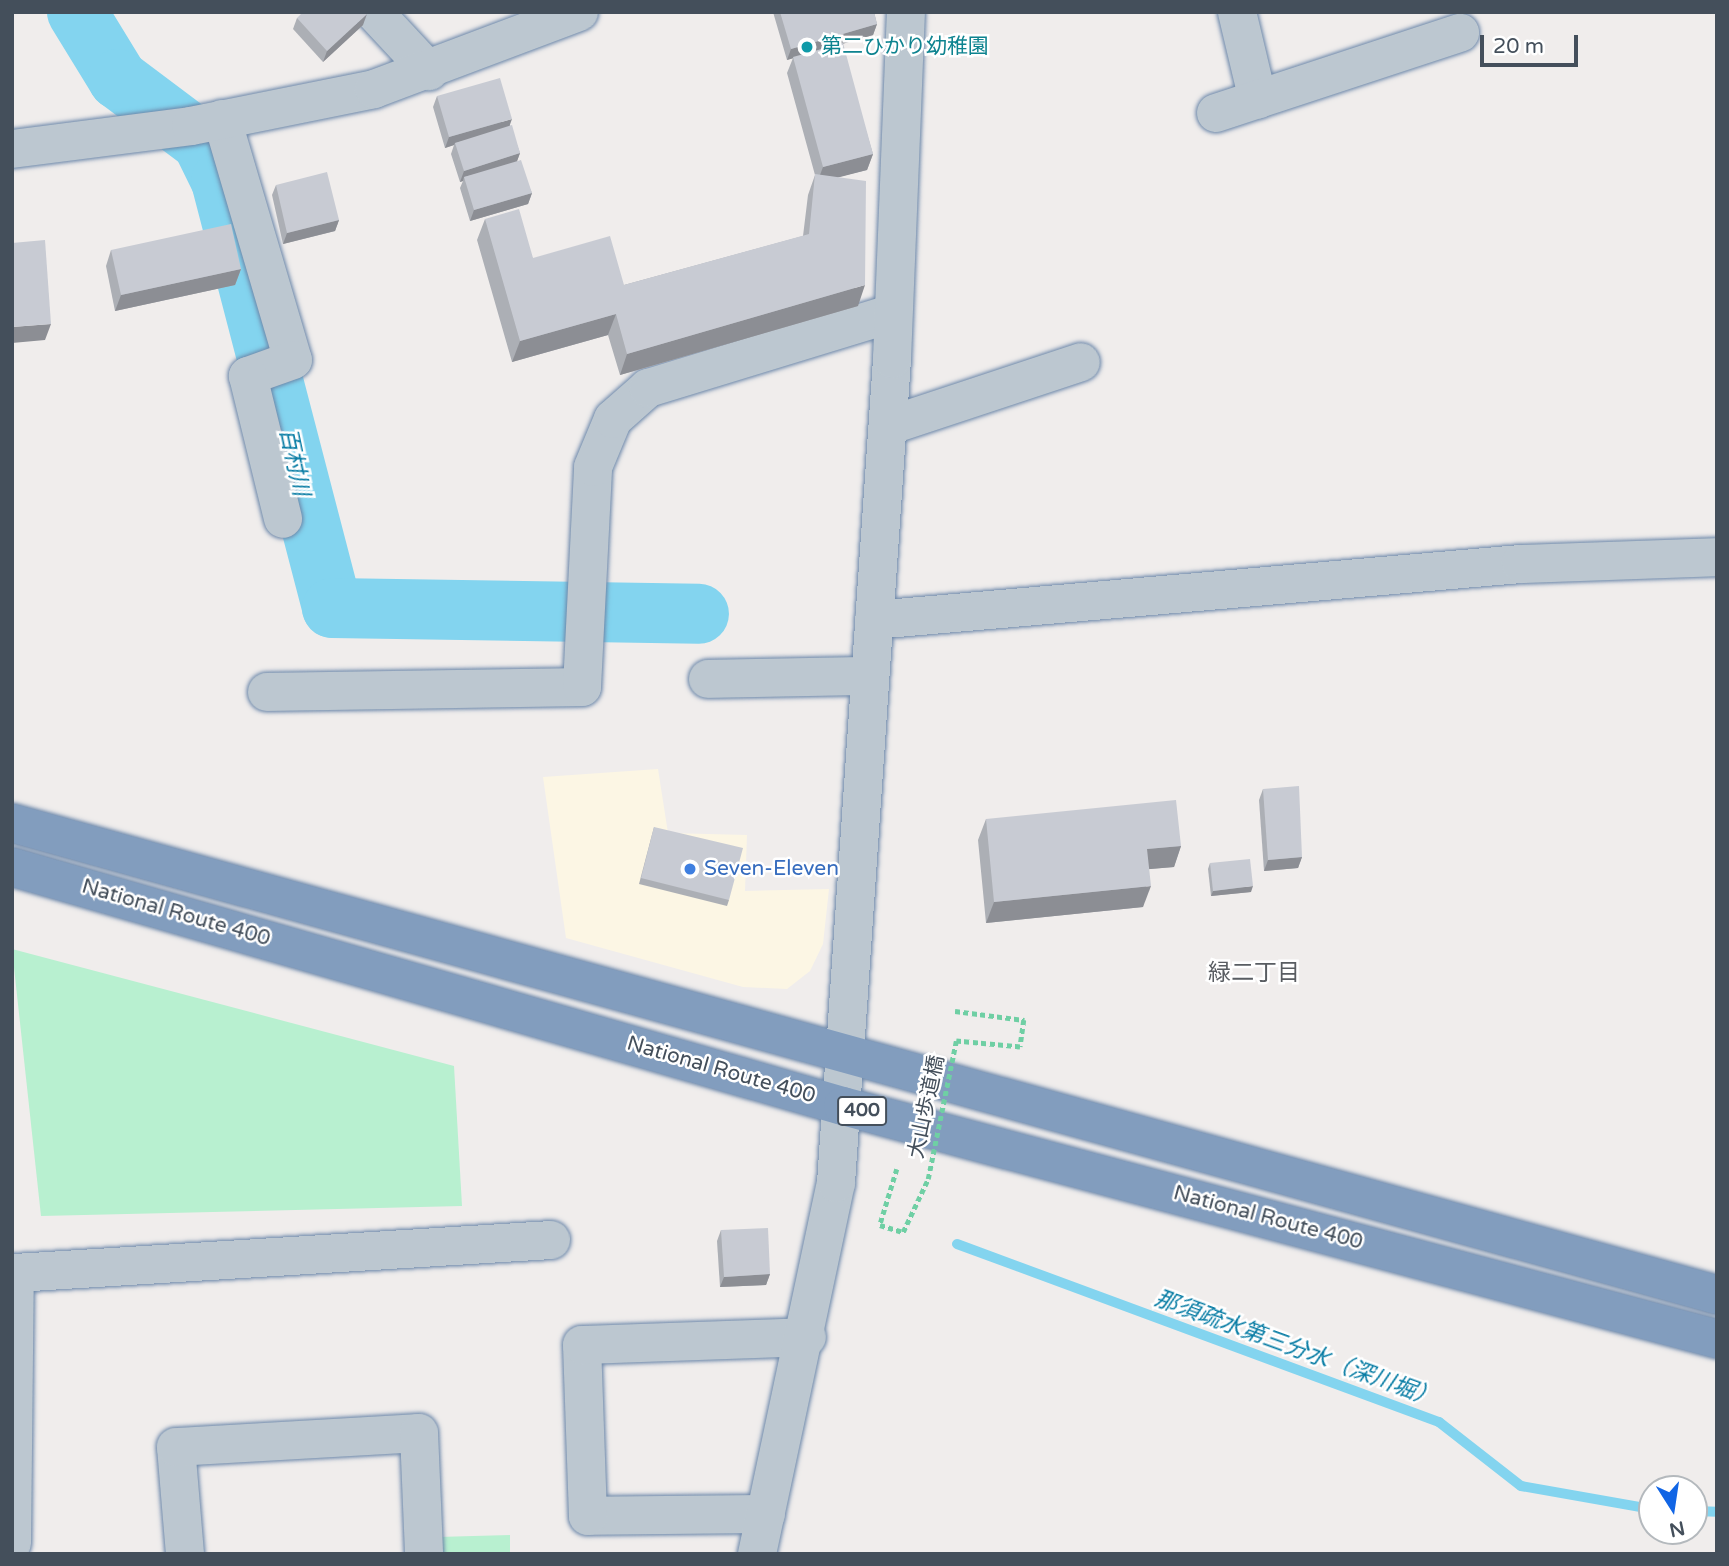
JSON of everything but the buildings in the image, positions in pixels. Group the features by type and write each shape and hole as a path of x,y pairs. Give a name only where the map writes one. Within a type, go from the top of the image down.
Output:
{"highway":[{"name":"National Route 400","path":"12,823 1717,1295"},
{"name":"National Route 400","path":"12,867 843,1106 1717,1339"}],"street":[{"path":"374,12 429,72"},
{"path":"12,149 206,123 429,72 579,12"},
{"path":"757,1554 807,1337 836,1183 888,426 906,12"},
{"path":"1237,12 1258,100"},
{"path":"1216,113 1460,33"},
{"path":"206,123 293,360 248,376 283,519"},
{"path":"267,692 582,687 593,467 613,419 648,388 893,313"},
{"path":"888,426 1081,362"},
{"path":"874,620 1521,564 1717,557"},
{"path":"708,679 870,676"},
{"path":"12,1543 15,1273 551,1240"},
{"path":"766,1514 588,1516 582,1345 807,1337"},
{"path":"185,1554 176,1447 419,1433 424,1554"}],"path":[{"name":"大山歩道橋","path":"897,1169 880,1225 903,1232 928,1179 956,1041 1020,1047 1024,1020 955,1011"}],"shaded area":[{"path":"658,769 668,833 747,835 745,891 829,889 823,944 810,971 787,989 743,987 566,938 543,777"}],"green space":[{"path":"12,949 454,1066 462,1206 41,1216"},
{"path":"510,1535 510,1554 436,1554 437,1537"}],"waterway":[{"name":"百村川","path":"77,12 118,79 202,142 221,181 332,608 699,614"},
{"name":"那須疏水第三分水（深川堀）","path":"957,1244 1439,1422 1521,1486 1638,1507"},
{"name":"那須疏水第三分水（深川堀）","path":"1708,1512 1717,1512"}],"place":[{"name":"第二ひかり幼稚園","path":"807,47"},
{"name":"Seven-Eleven","path":"690,869"}],"district":[{"name":"緑二丁目","path":"1254,973"}]}
